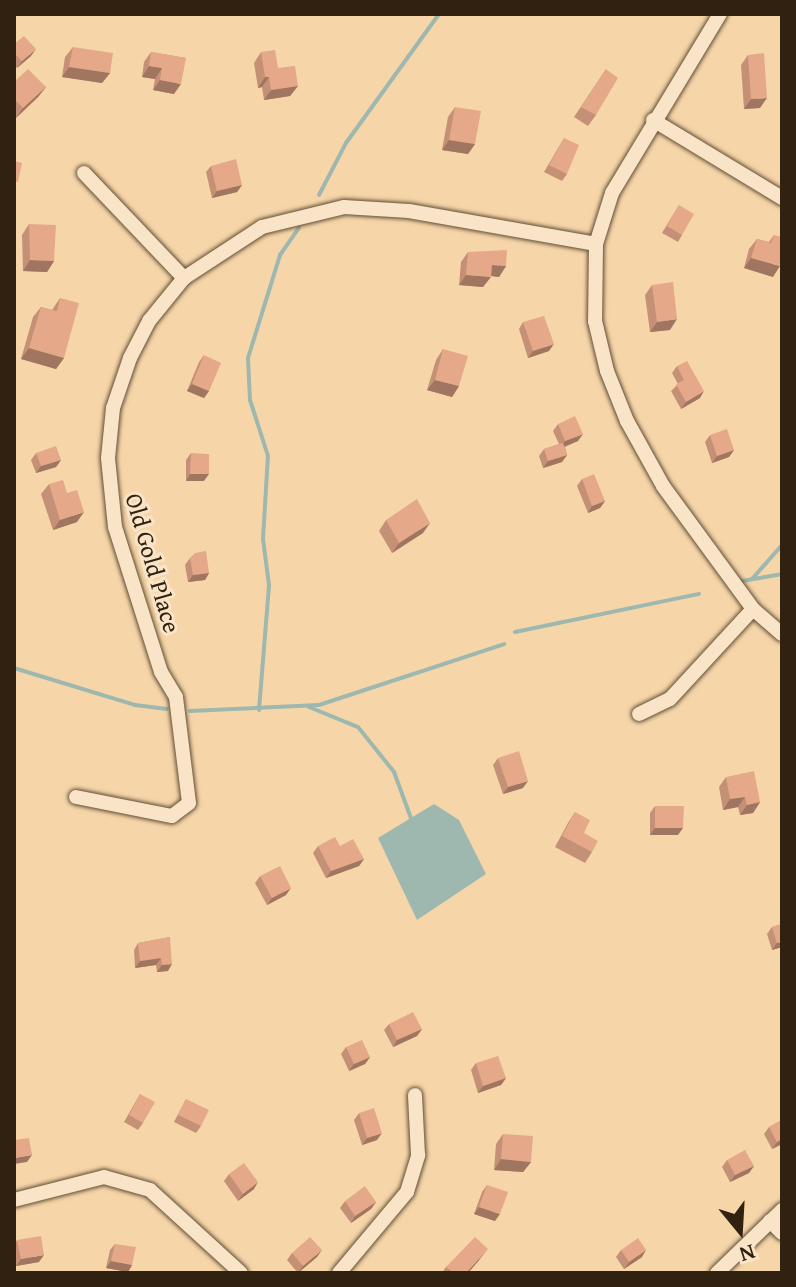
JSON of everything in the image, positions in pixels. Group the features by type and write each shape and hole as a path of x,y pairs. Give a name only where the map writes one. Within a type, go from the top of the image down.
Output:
{"street":[{"path":"720,14 617,180 596,244 595,321 607,371 627,421 663,486 753,609 782,634"},
{"path":"653,120 782,198"},
{"path":"84,173 184,278"},
{"name":"Old Gold Place","path":"76,797 172,816 189,803 176,697 161,672 115,527 108,458 113,408 130,358 149,321 184,278 262,227 344,207 409,211 596,244"},
{"path":"639,714 670,699 753,609"},
{"path":"339,1273 388,1221 407,1192 418,1155 415,1095"},
{"path":"14,1200 104,1177 150,1190 241,1273"},
{"path":"717,1273 782,1210"},
{"path":"770,1221 782,1233"}],"water":[{"path":"434,804 459,820 486,874 417,920 378,838"}],"building":[{"path":"24,36 36,49 22,61 14,53 14,44"},
{"path":"73,47 113,53 110,73 69,67"},
{"path":"275,50 278,68 295,66 298,86 271,90 269,77 265,77 261,52"},
{"path":"151,52 186,58 181,84 160,80 162,68 149,66"},
{"path":"764,53 767,98 751,99 748,55"},
{"path":"28,69 46,87 23,108 14,99 14,82"},
{"path":"606,69 618,78 596,115 581,107"},
{"path":"455,107 481,111 475,144 449,140"},
{"path":"564,138 579,145 567,174 549,165"},
{"path":"236,159 242,185 217,191 211,166"},
{"path":"14,161 22,163 18,182 14,181"},
{"path":"679,205 694,214 682,235 667,226"},
{"path":"29,224 56,225 54,261 30,260"},
{"path":"774,235 782,237 780,266 751,258 757,239 771,243"},
{"path":"507,250 506,266 492,265 491,277 466,275 468,252"},
{"path":"673,282 677,319 657,322 652,285"},
{"path":"60,298 79,303 64,358 29,348 41,307 57,311"},
{"path":"544,316 554,344 533,351 523,322"},
{"path":"443,349 468,356 459,386 435,380"},
{"path":"204,355 221,363 209,391 192,384"},
{"path":"687,361 704,391 686,402 676,384 684,380 677,366"},
{"path":"575,416 583,434 565,441 558,424"},
{"path":"727,429 734,450 717,456 710,435"},
{"path":"563,443 567,455 548,461 544,449"},
{"path":"56,446 61,460 41,466 36,453"},
{"path":"191,453 209,454 209,474 190,474"},
{"path":"594,474 605,501 592,506 582,479"},
{"path":"63,480 67,493 77,490 84,512 60,520 49,484"},
{"path":"417,499 430,523 399,543 386,520"},
{"path":"206,551 209,573 193,575 190,558 195,553"},
{"path":"519,751 528,781 508,787 498,758"},
{"path":"754,771 760,802 747,805 745,797 730,799 726,777"},
{"path":"655,806 684,806 683,828 655,828"},
{"path":"575,812 590,820 584,833 598,841 592,852 562,836"},
{"path":"335,837 340,846 353,839 364,859 331,871 318,846"},
{"path":"280,866 291,888 272,898 260,876"},
{"path":"782,924 782,942 777,943 772,927"},
{"path":"170,937 172,964 162,965 161,958 140,961 138,943"},
{"path":"413,1012 422,1029 397,1040 389,1024"},
{"path":"362,1040 370,1057 354,1064 346,1047"},
{"path":"498,1056 506,1078 483,1086 476,1063"},
{"path":"140,1094 155,1102 143,1123 129,1115"},
{"path":"186,1099 209,1110 201,1126 178,1115"},
{"path":"374,1108 382,1133 367,1138 359,1113"},
{"path":"782,1120 782,1139 777,1142 769,1127"},
{"path":"503,1134 533,1136 531,1162 501,1159"},
{"path":"29,1138 32,1155 14,1158 14,1140"},
{"path":"745,1150 754,1166 735,1175 727,1160"},
{"path":"244,1163 258,1182 243,1194 229,1174"},
{"path":"487,1185 508,1192 500,1214 479,1207"},
{"path":"365,1186 376,1202 355,1216 345,1201"},
{"path":"41,1236 44,1255 21,1259 17,1240"},
{"path":"310,1237 322,1250 303,1266 292,1253"},
{"path":"475,1237 488,1249 466,1273 454,1273 446,1267"},
{"path":"638,1238 646,1250 629,1262 621,1250"},
{"path":"115,1244 136,1247 132,1265 111,1261"}],"waterway":[{"path":"319,195 346,143 439,14"},
{"path":"259,710 269,585 263,539 268,456 250,400 248,358 280,255 299,228"},
{"path":"752,579 782,545"},
{"path":"742,581 782,574"},
{"path":"515,632 699,594"},
{"path":"190,711 319,705 504,644"},
{"path":"14,668 135,705 167,709"},
{"path":"309,707 358,727 394,772 412,821"}]}
